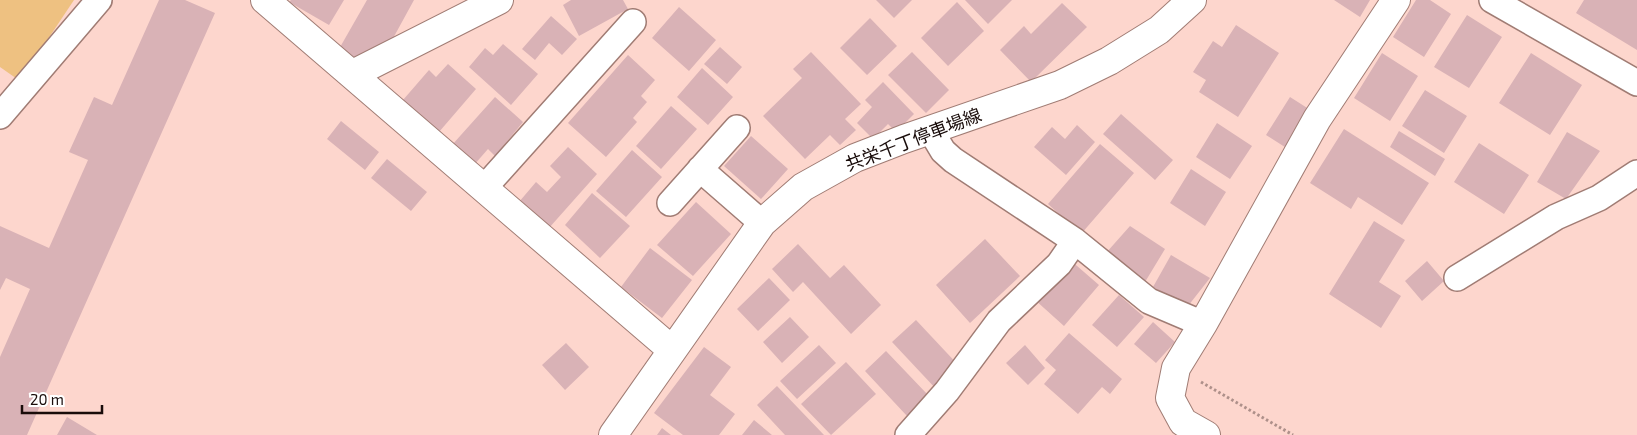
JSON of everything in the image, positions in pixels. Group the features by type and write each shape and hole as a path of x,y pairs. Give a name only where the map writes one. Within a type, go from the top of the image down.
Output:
{"street":[{"path":"0,116 99,0"},
{"path":"265,0 672,350"},
{"path":"353,74 499,0"},
{"name":"共栄千丁停車場線","path":"613,435 762,223 812,182 855,158 1060,85 1109,61 1159,30 1192,0"},
{"path":"1206,435 1178,428 1170,398 1176,368 1203,324 1317,119 1396,0"},
{"path":"1492,0 1637,83"},
{"path":"484,188 633,22"},
{"path":"670,203 737,128"},
{"path":"931,130 943,151 953,160 1075,241 1150,301 1203,324"},
{"path":"700,169 762,223"},
{"path":"1457,278 1556,217 1598,198 1637,173"},
{"path":"908,435 947,392 999,321 1059,264 1075,241"}],"path":[{"path":"1176,368 1293,435"}],"shaded area":[{"path":"0,0 74,0 20,81 0,67"}],"building":[{"path":"159,0 185,0 215,13 27,435 0,435 0,357 30,289 6,278 0,290 0,226 49,248 88,160 69,152 94,97 112,105"},
{"path":"291,0 344,0 329,25 289,2"},
{"path":"367,0 414,0 391,42 362,62 339,49"},
{"path":"571,0 623,0 628,9 579,36 563,5"},
{"path":"876,0 912,0 894,18"},
{"path":"965,0 1012,0 988,24"},
{"path":"1334,0 1370,0 1360,17"},
{"path":"1416,0 1430,0 1451,14 1424,57 1393,37"},
{"path":"1584,0 1637,0 1637,50 1576,13"},
{"path":"957,2 984,31 948,66 921,38"},
{"path":"1062,3 1087,27 1031,82 1000,50 1024,26 1031,34"},
{"path":"679,7 716,40 689,71 652,38"},
{"path":"1467,15 1502,37 1469,88 1434,67"},
{"path":"551,16 577,39 562,55 549,43 535,60 522,49"},
{"path":"870,18 897,46 867,75 840,48"},
{"path":"1236,25 1279,53 1238,117 1199,92 1206,80 1193,72 1213,41 1222,47"},
{"path":"503,44 538,74 511,105 469,67 485,48 493,55"},
{"path":"720,47 742,67 727,84 704,64"},
{"path":"811,52 861,104 845,119 856,130 840,145 830,135 805,159 763,116 802,78 793,69"},
{"path":"912,52 949,90 926,113 888,75"},
{"path":"1382,53 1418,76 1390,121 1354,98"},
{"path":"1531,53 1582,85 1550,135 1499,103"},
{"path":"628,55 655,80 641,96 647,102 633,118 637,122 606,157 568,123"},
{"path":"448,64 476,89 439,132 403,100 429,70 436,77"},
{"path":"702,68 733,97 708,125 677,97"},
{"path":"883,82 914,114 896,132 888,124 873,139 857,123 872,107 865,100"},
{"path":"1425,90 1467,116 1444,153 1402,126"},
{"path":"495,97 523,122 495,156 488,149 474,165 452,145"},
{"path":"1290,97 1312,111 1288,149 1266,135"},
{"path":"671,106 697,129 661,169 636,146"},
{"path":"1121,114 1173,160 1155,180 1103,134"},
{"path":"341,121 379,152 365,170 327,139"},
{"path":"1217,123 1252,146 1230,179 1196,157"},
{"path":"1077,125 1095,142 1066,175 1034,147 1052,127 1065,139"},
{"path":"1344,129 1429,183 1402,225 1358,197 1351,209 1310,183"},
{"path":"1399,131 1445,159 1435,176 1390,147"},
{"path":"1567,132 1600,151 1566,199 1537,182"},
{"path":"751,136 788,169 761,199 724,166"},
{"path":"1479,143 1529,175 1504,214 1454,182"},
{"path":"1100,144 1134,173 1081,234 1048,204"},
{"path":"568,147 597,174 549,228 519,202 536,182 547,192 561,177 550,166"},
{"path":"632,150 662,177 626,217 596,191"},
{"path":"387,159 427,192 411,211 371,178"},
{"path":"1191,169 1226,192 1205,226 1170,203"},
{"path":"592,193 630,226 600,258 565,225"},
{"path":"696,202 731,234 693,276 657,245"},
{"path":"1374,221 1405,240 1379,282 1401,296 1381,328 1329,294"},
{"path":"1130,226 1165,249 1145,282 1106,253"},
{"path":"985,239 1020,276 970,323 936,285"},
{"path":"798,244 830,278 844,265 881,305 851,334 803,282 793,292 772,269"},
{"path":"650,248 692,280 662,318 621,287"},
{"path":"1171,255 1210,278 1188,306 1153,287"},
{"path":"1069,259 1099,285 1064,326 1034,299"},
{"path":"1427,261 1444,281 1422,301 1405,281"},
{"path":"769,278 790,300 758,331 737,309"},
{"path":"1119,295 1144,317 1117,347 1092,325"},
{"path":"790,317 809,337 782,363 763,342"},
{"path":"916,320 961,368 937,390 892,342"},
{"path":"1153,322 1175,342 1156,363 1134,344"},
{"path":"1069,333 1122,379 1110,394 1102,387 1078,414 1044,384 1056,370 1045,360"},
{"path":"566,343 589,367 565,390 542,365"},
{"path":"819,345 836,363 797,399 780,381"},
{"path":"1025,345 1045,368 1028,385 1006,363"},
{"path":"704,347 731,367 710,395 735,414 719,435 683,435 654,413"},
{"path":"886,351 928,395 907,416 865,371"},
{"path":"846,362 876,394 831,435 801,404"},
{"path":"777,386 824,435 785,435 757,405"},
{"path":"67,417 97,435 57,435"},
{"path":"754,420 772,435 742,435"},
{"path":"662,428 671,435 657,435"}]}
